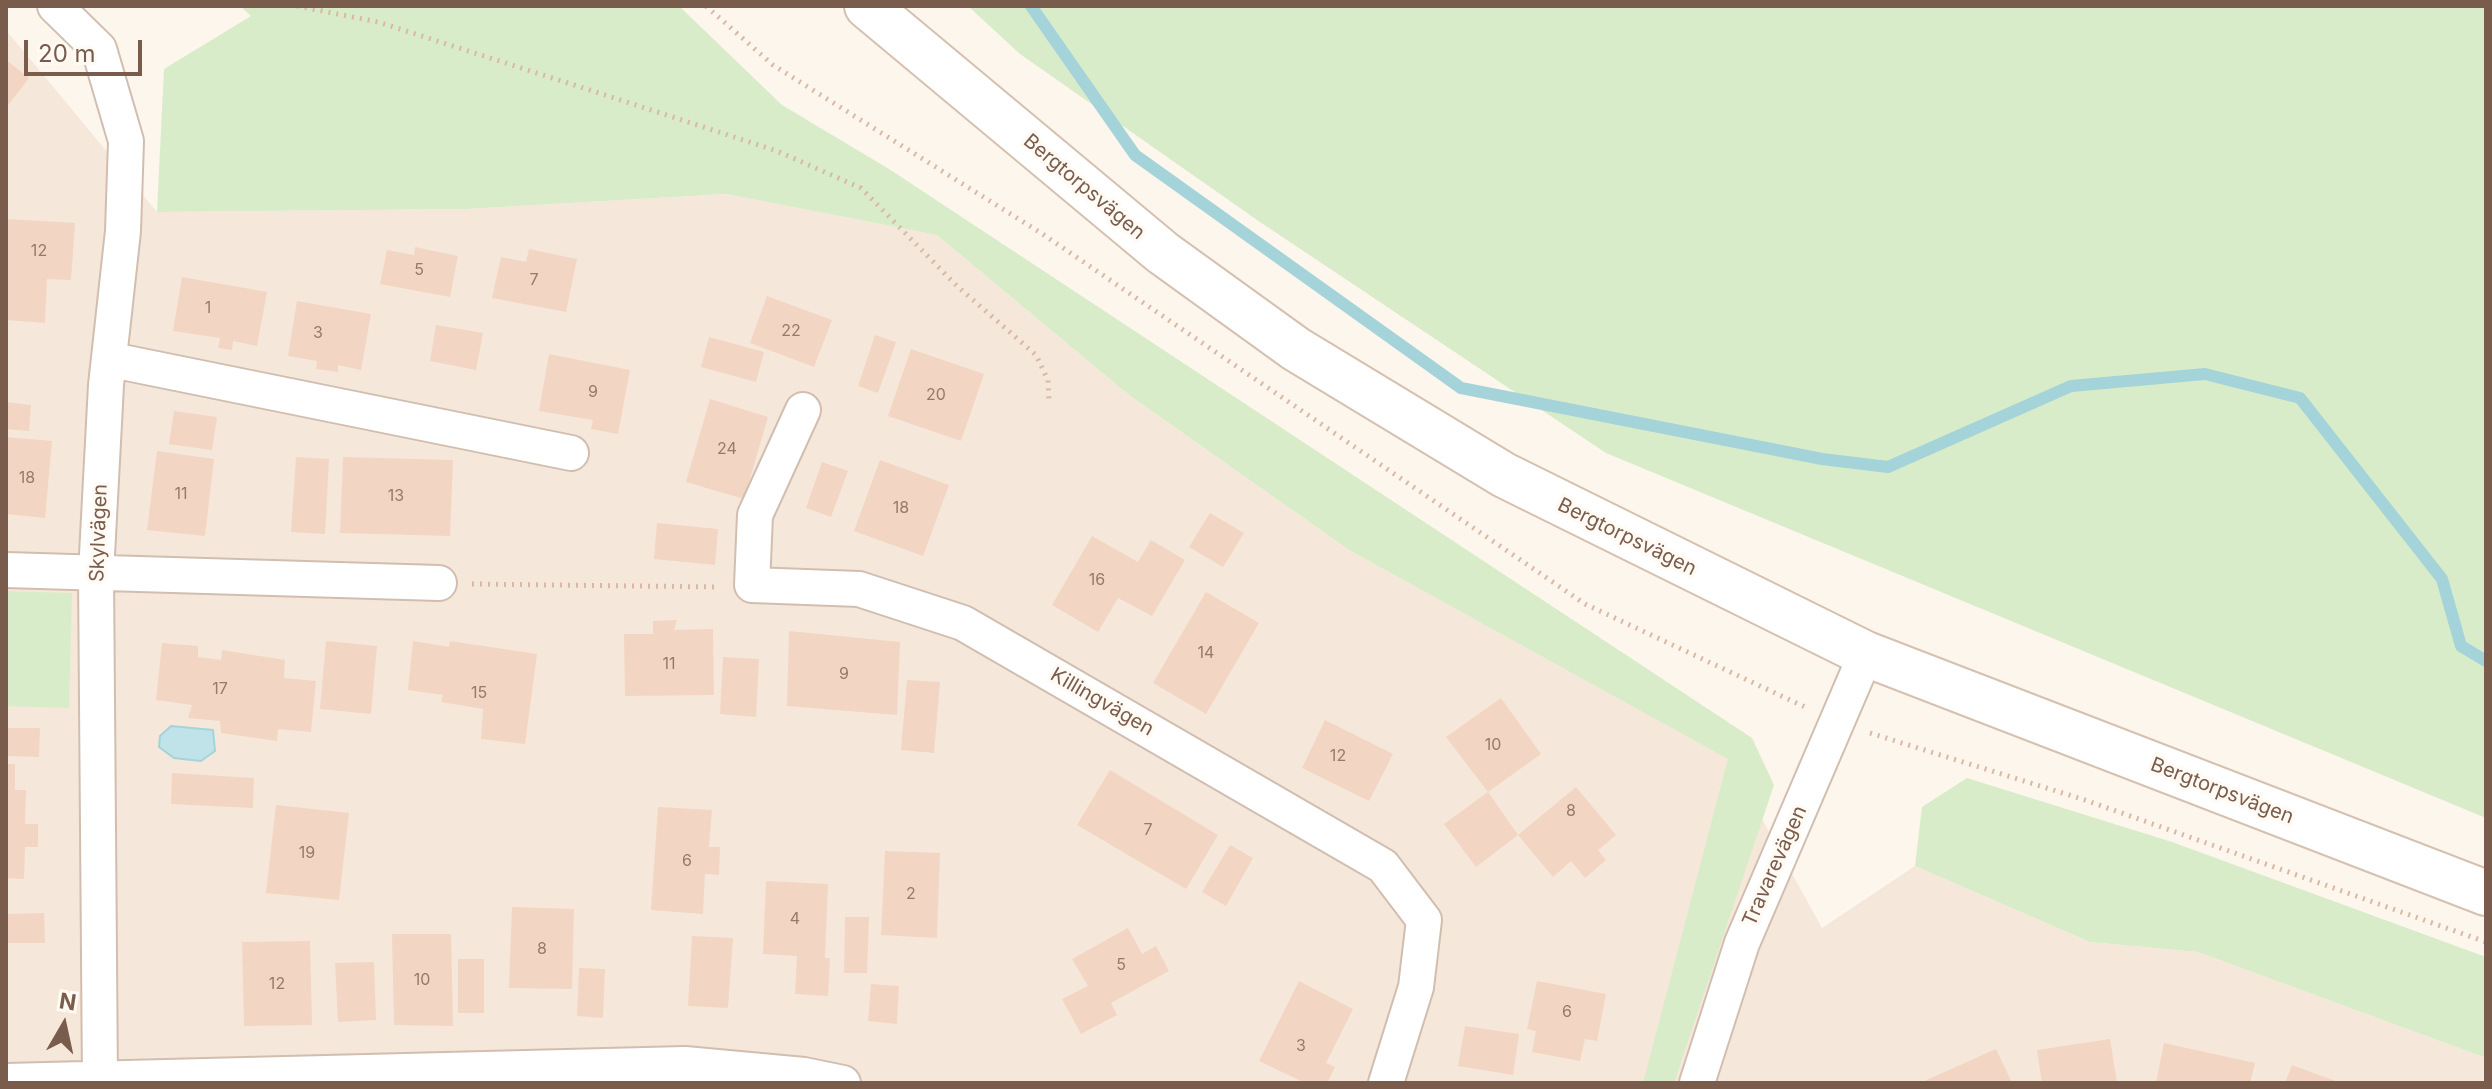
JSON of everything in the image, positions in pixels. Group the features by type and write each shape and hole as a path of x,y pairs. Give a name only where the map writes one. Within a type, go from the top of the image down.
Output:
{"main road":[{"name":"Bergtorpsvägen","path":"867,6 1163,253 1296,349 1504,475 1866,654 2486,893"}],"street":[{"name":"Skylvägen","path":"55,6 99,49 126,141 123,231 112,360 106,385 96,574 100,1081"},
{"path":"112,360 571,453"},
{"path":"752,585 755,515 803,410"},
{"path":"6,570 439,583"},
{"name":"Killingvägen","path":"752,585 859,589 963,623 1383,866 1424,920 1416,987 1386,1083"},
{"name":"Travarevägen","path":"1697,1083 1742,943 1866,654"},
{"path":"6,1081 685,1064 804,1075 843,1083"}],"path":[{"path":"297,6 378,22 777,151 861,188 957,286 1036,355 1048,380 1049,401"},
{"path":"439,583 545,587 752,585"},
{"path":"1838,723 2100,805 2486,942"}],"shaded area":[{"path":"6,30 157,212 466,209 726,194 937,235 1129,395 1349,550 1729,759 1822,928 1915,866 2090,942 2198,952 2486,1058 2486,1083 6,1083"}],"green space":[{"path":"240,6 679,6 782,105 889,169 1752,738 1774,785 1674,1083 1643,1083 1728,759 1349,550 1129,395 937,235 726,194 466,209 157,212 164,69 251,16"},
{"path":"968,6 2486,6 2486,818 1606,453 1260,222 1020,54"},
{"path":"6,591 72,593 69,708 6,706"},
{"path":"1967,778 2172,842 2486,957 2486,1058 2198,952 2090,942 1915,866 1922,807"}],"water":[{"path":"171,726 213,730 215,751 201,761 174,758 159,747 160,736"}],"building":[{"path":"6,60 29,78 6,108"},
{"path":"6,219 75,223 71,280 47,279 45,323 6,320"},
{"path":"415,247 458,256 450,297 380,284 387,250 414,255"},
{"path":"529,249 577,259 566,312 492,298 501,257 526,262"},
{"path":"182,277 267,292 257,346 233,341 232,350 218,348 220,338 173,331"},
{"path":"767,296 832,320 814,367 750,343"},
{"path":"297,301 371,314 361,370 338,365 338,372 316,369 317,361 288,356"},
{"path":"436,325 483,333 476,370 430,361"},
{"path":"875,335 896,342 878,393 858,386"},
{"path":"709,337 764,352 756,382 701,367"},
{"path":"911,349 984,374 961,441 888,416"},
{"path":"549,354 630,370 618,434 591,429 593,420 539,411"},
{"path":"710,399 768,417 744,499 686,482"},
{"path":"6,402 31,405 29,431 6,429"},
{"path":"174,411 217,417 212,450 169,444"},
{"path":"6,437 52,441 45,518 6,514"},
{"path":"157,451 214,459 205,536 147,530"},
{"path":"296,457 329,459 325,534 291,532"},
{"path":"343,457 453,460 450,536 340,533"},
{"path":"880,460 949,485 923,556 854,531"},
{"path":"822,462 848,471 831,517 806,508"},
{"path":"1210,513 1244,533 1223,567 1189,547"},
{"path":"657,523 718,529 715,565 654,559"},
{"path":"1092,536 1138,562 1151,540 1185,560 1152,616 1118,598 1098,632 1052,605"},
{"path":"1206,592 1259,623 1206,714 1153,683"},
{"path":"677,620 674,630 713,629 714,695 625,696 624,634 653,634 653,621"},
{"path":"789,631 900,642 897,715 787,706"},
{"path":"326,641 377,646 371,714 320,709"},
{"path":"413,641 449,647 450,641 537,654 525,744 481,739 483,709 441,702 443,695 408,690"},
{"path":"162,643 198,646 198,657 221,660 222,650 285,660 284,678 316,681 311,732 278,729 277,741 221,733 220,721 188,718 192,705 156,700"},
{"path":"723,657 759,659 756,717 720,714"},
{"path":"907,680 940,682 934,753 901,750"},
{"path":"1501,698 1541,754 1488,792 1446,737"},
{"path":"1325,720 1393,754 1369,801 1302,768"},
{"path":"6,728 40,728 39,757 6,756"},
{"path":"6,764 15,764 15,790 26,790 25,824 38,824 38,847 25,847 24,879 6,878"},
{"path":"1110,770 1218,835 1186,889 1077,825"},
{"path":"172,773 254,778 253,808 171,804"},
{"path":"1576,787 1616,835 1598,850 1606,860 1585,878 1571,861 1553,877 1518,835"},
{"path":"1488,792 1518,835 1476,867 1444,824"},
{"path":"276,805 349,813 339,900 266,893"},
{"path":"658,807 712,810 709,847 720,847 719,875 705,874 703,914 651,910"},
{"path":"1230,845 1253,858 1226,906 1202,892"},
{"path":"885,851 940,853 937,938 881,935"},
{"path":"766,881 828,884 825,958 830,958 828,996 795,994 797,956 763,954"},
{"path":"512,907 574,909 572,989 509,988"},
{"path":"44,913 45,943 6,943 6,914"},
{"path":"845,917 869,917 867,973 844,973"},
{"path":"1128,928 1142,954 1156,946 1169,971 1111,1003 1117,1015 1081,1034 1062,999 1088,986 1072,959"},
{"path":"392,934 451,934 453,1026 394,1025"},
{"path":"692,936 733,938 728,1008 688,1006"},
{"path":"310,941 312,1025 244,1026 242,942"},
{"path":"458,959 484,959 484,1013 458,1013"},
{"path":"374,962 376,1020 338,1022 335,963"},
{"path":"579,968 605,969 603,1018 577,1016"},
{"path":"1299,981 1353,1009 1326,1063 1335,1067 1327,1083 1305,1083 1259,1061"},
{"path":"1537,981 1606,994 1597,1041 1585,1039 1580,1061 1532,1052 1536,1031 1527,1029"},
{"path":"871,984 899,986 897,1024 868,1021"},
{"path":"1465,1026 1519,1034 1513,1075 1458,1066"},
{"path":"2110,1039 2117,1083 2042,1083 2037,1050"},
{"path":"2164,1043 2255,1063 2250,1083 2156,1083"},
{"path":"1996,1049 2012,1083 1920,1083"},
{"path":"2292,1065 2341,1083 2285,1083"}],"waterway":[{"path":"1031,6 1135,155 1461,388 1822,459 1888,467 2071,386 2205,374 2300,398 2442,579 2461,646 2486,661"}]}
